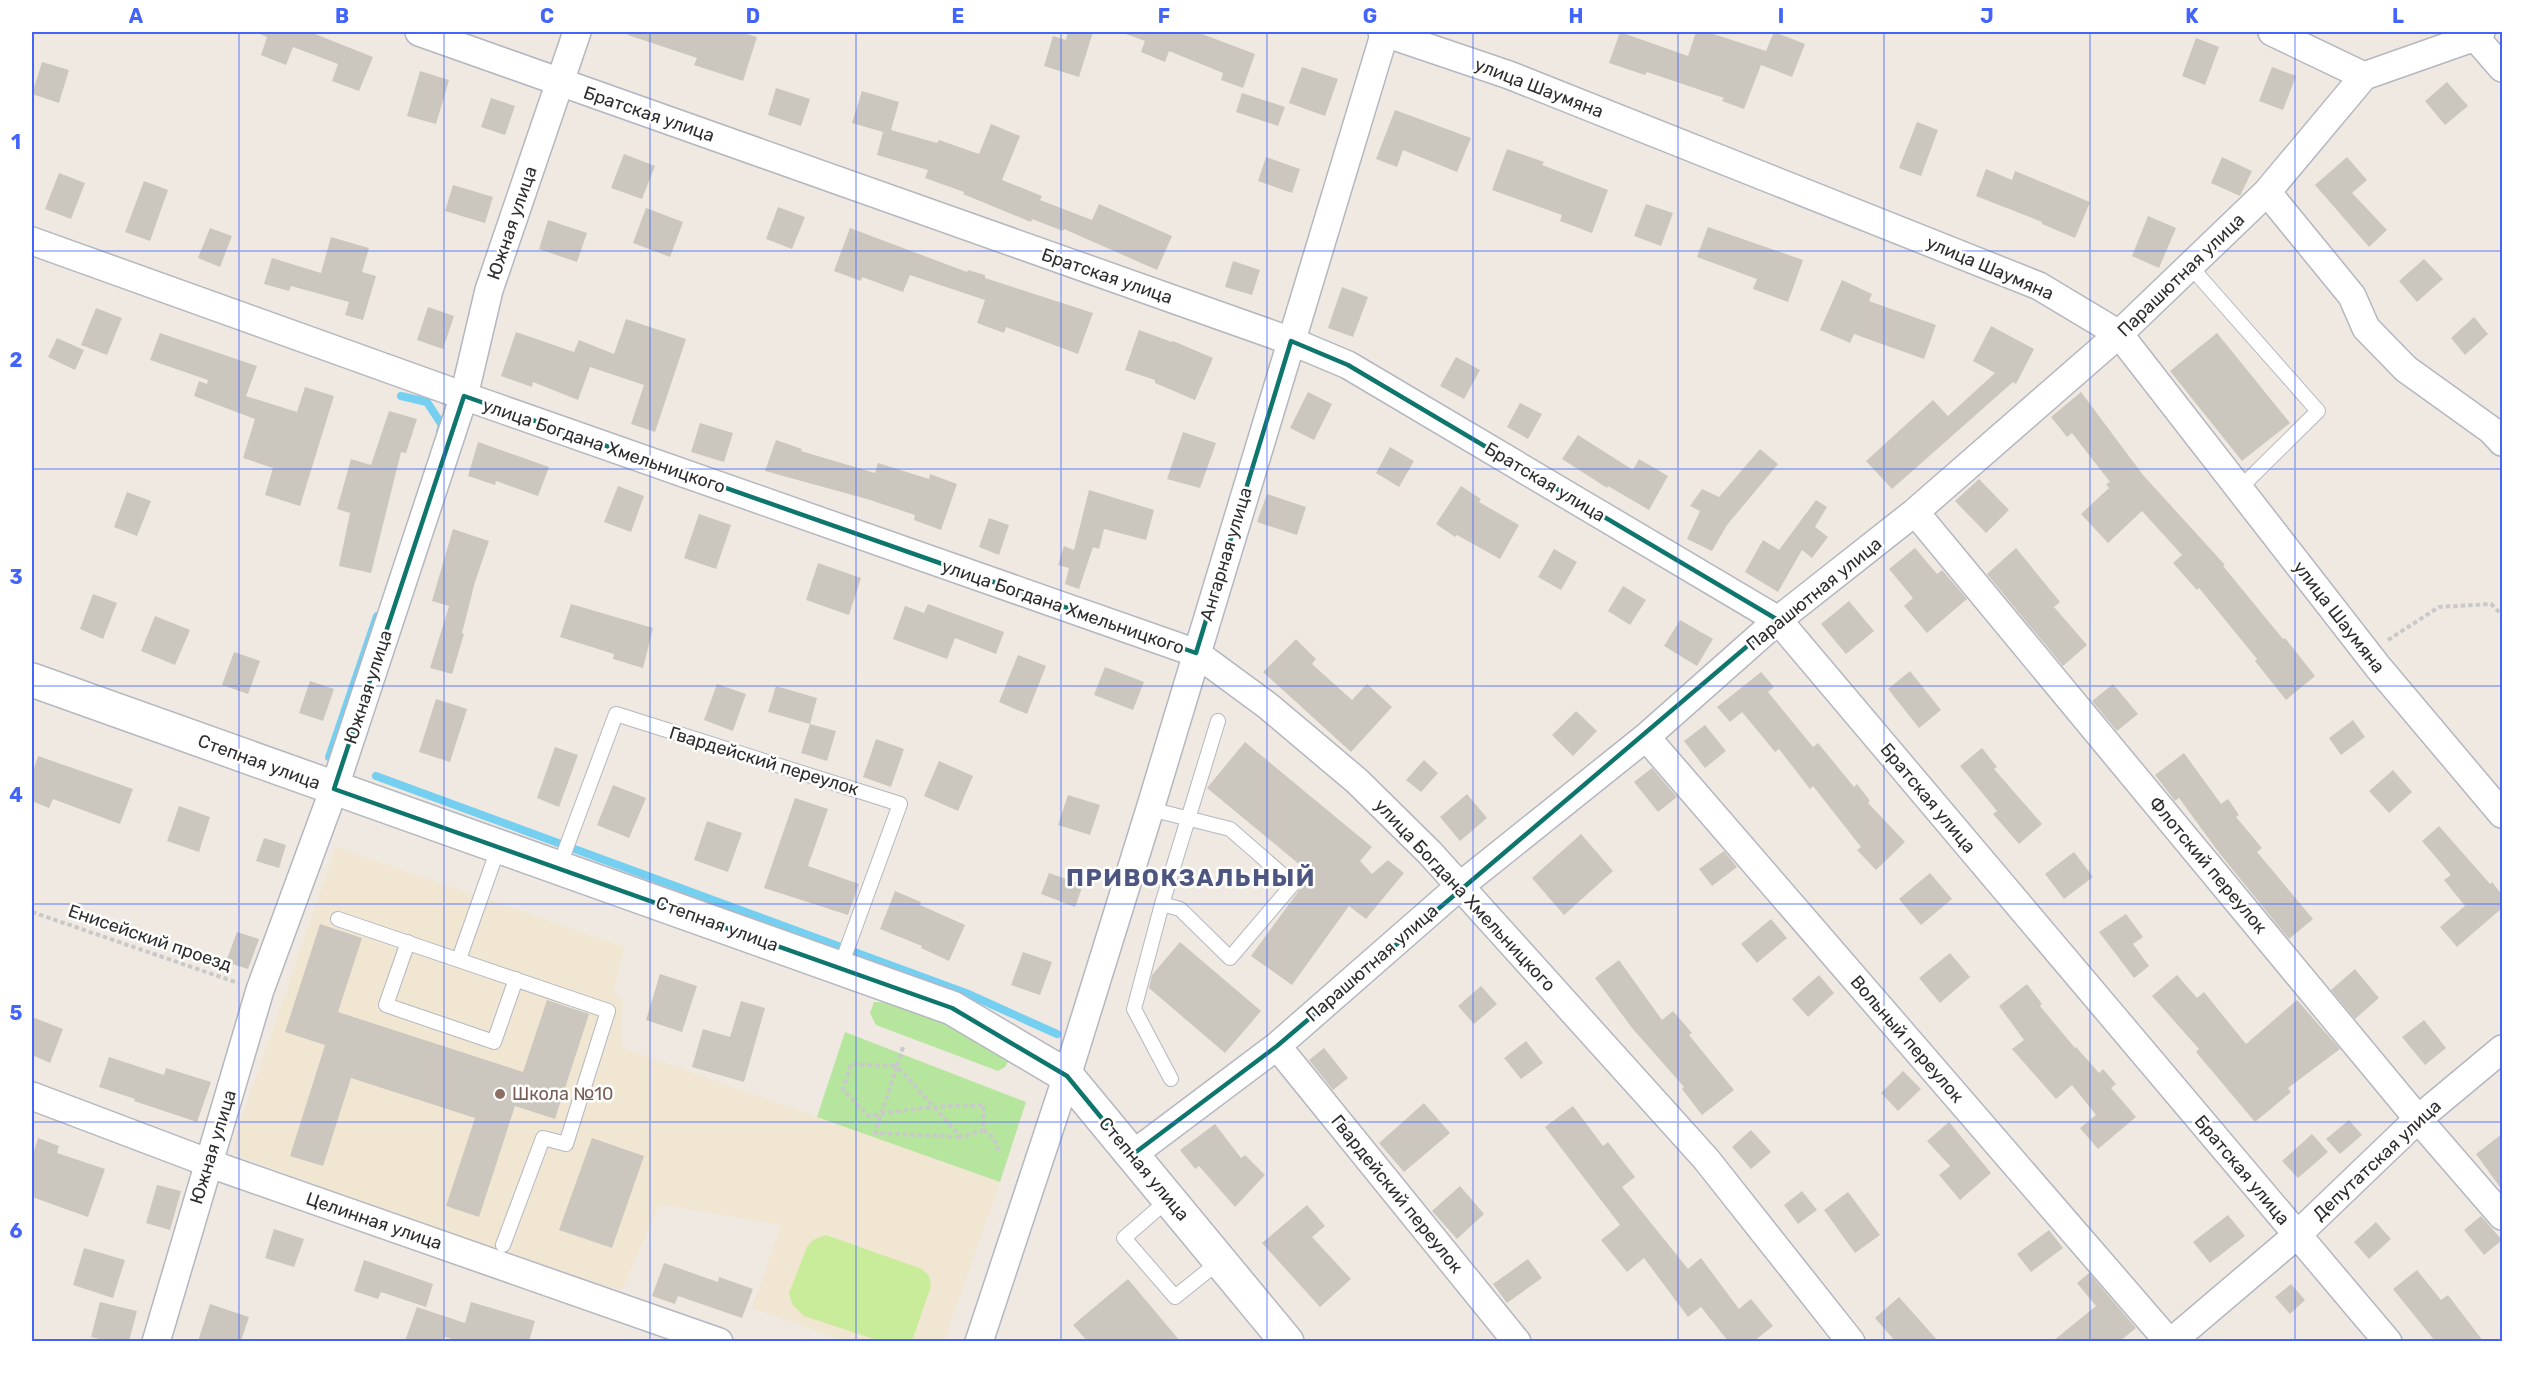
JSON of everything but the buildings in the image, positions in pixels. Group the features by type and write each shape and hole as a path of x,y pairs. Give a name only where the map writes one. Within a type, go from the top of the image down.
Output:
{"street":[{"name":"Братская улица","path":"419,32 1291,341 1348,365 1778,620 2388,1341"},
{"name":"Южная улица","path":"156,1341 260,990 334,789 464,396 489,290 577,32"},
{"name":"улица Шаумяна","path":"1384,32 1509,75 2039,286 2119,334 2367,654 2502,814"},
{"name":"Ангарная улица","path":"1067,1076 1150,809 1384,32"},
{"path":"2272,32 2364,76 2478,34 2502,68"},
{"name":"Парашютная улица","path":"1132,1155 1277,1046 1460,886 1646,736 1778,620 1915,512 2119,334 2267,192 2364,76"},
{"path":"2267,192 2352,296 2366,328 2406,369 2491,430 2502,442"},
{"name":"улица Богдана Хмельницкого","path":"32,241 464,396 1196,653 1268,706 1357,781 1460,886 1706,1159 1851,1341"},
{"name":"Флотский переулок","path":"1915,512 2418,1119 2502,1216"},
{"name":"Степная улица","path":"32,680 499,846 561,861 845,954 952,1008 1067,1076 1287,1341"},
{"name":"Вольный переулок","path":"1646,736 2170,1341"},
{"name":"Гвардейский переулок","path":"1277,1046 1517,1341"},
{"name":"Депутатская улица","path":"2170,1341 2297,1235 2418,1119 2502,1049"},
{"path":"979,1341 1067,1076"},
{"name":"Целинная улица","path":"32,1096 208,1162 719,1341"}],"lane":[{"path":"2190,266 2318,411 2239,489"},
{"name":"Гвардейский переулок","path":"561,861 616,714 900,804 845,954"},
{"path":"1171,1079 1134,1009 1162,904 1218,721"},
{"path":"1150,809 1230,829 1293,884 1230,958 1180,909 1162,904"},
{"path":"459,960 499,846"},
{"path":"339,919 608,1011 566,1144 543,1138 503,1245"},
{"path":"408,942 386,1005 494,1042 516,979"},
{"path":"1169,1199 1124,1238 1175,1297 1220,1261"}],"path":[{"path":"2367,654 2439,606 2491,604 2502,615"},
{"name":"Енисейский проезд","path":"32,912 260,990"},
{"path":"903,1047 875,1133 961,1137 983,1130"},
{"path":"961,1137 933,1105 897,1066 852,1064 843,1090 869,1116 933,1105 984,1105 983,1130"},
{"path":"983,1130 993,1137 999,1152"}],"highlighted area":[{"path":"1291,341 1348,365 1778,620 1277,1046 1132,1155 1067,1076 952,1008 334,789 464,396 1196,653"}],"shaded area":[{"name":"Школа №10","path":"336,847 625,947 613,991 623,1001 621,1047 1000,1182 944,1341 847,1342 752,1308 781,1225 660,1204 622,1290 539,1267 235,1155 234,1141"}],"green space":[{"path":"874,1002 900,1003 997,1044 1009,1060 1005,1067 998,1071 876,1025 870,1013"},
{"path":"845,1032 1026,1102 1000,1182 817,1117"},
{"path":"826,1235 922,1269 929,1276 931,1286 912,1341 880,1341 804,1316 792,1304 789,1293 807,1247 813,1240"}],"waterway":[{"path":"401,396 427,402 442,425 440,432"},
{"path":"329,757 377,616"},
{"path":"376,776 966,993 1057,1034"}],"place":[{"name":"Школа №10","path":"500,1094"}],"district":[{"name":"ПРИВОКЗАЛЬНЫЙ","path":"1191,878"}]}
